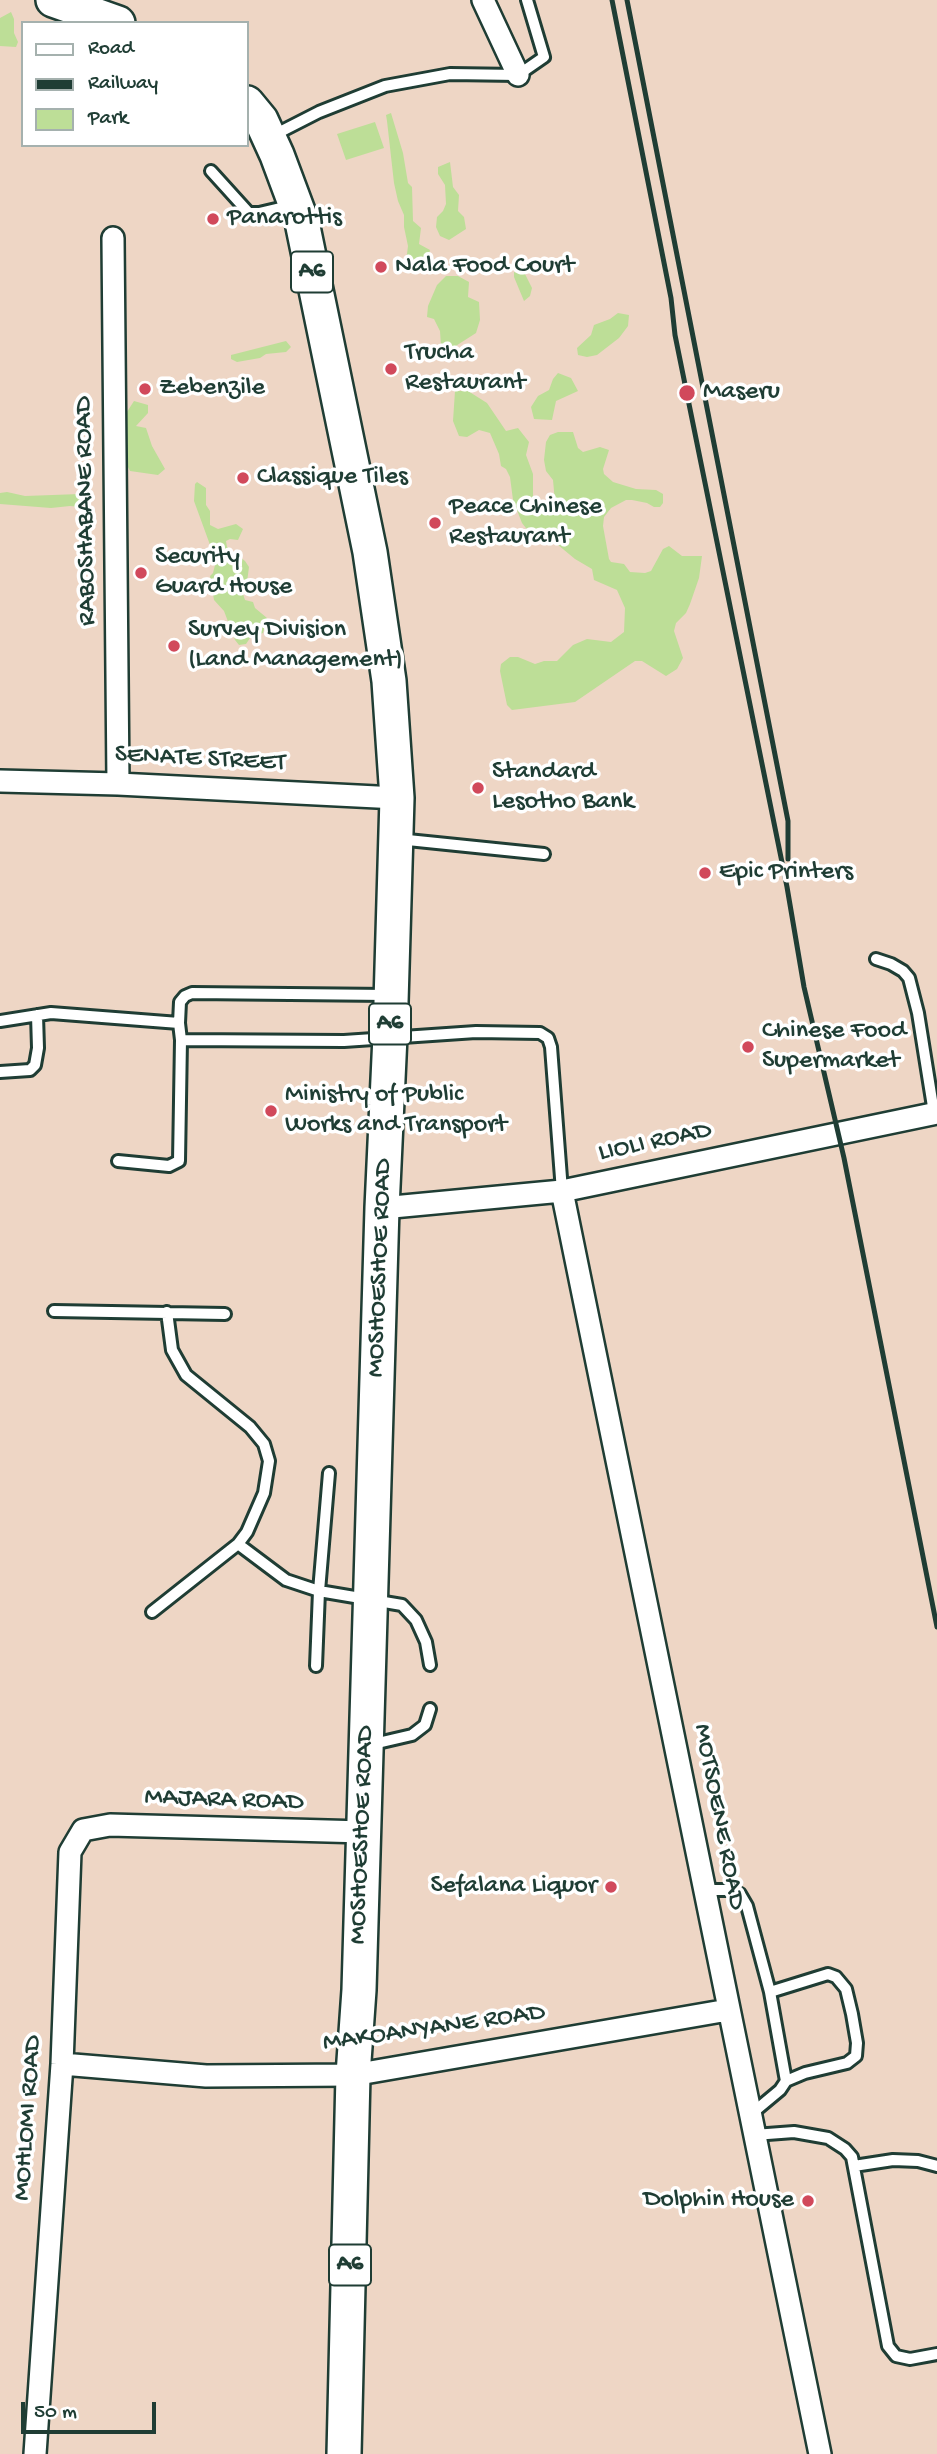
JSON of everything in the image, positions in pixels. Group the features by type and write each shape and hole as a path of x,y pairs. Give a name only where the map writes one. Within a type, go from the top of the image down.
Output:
{"main road":[{"path":"53,0 112,21"},
{"name":"MOSHOESHOE ROAD","path":"248,104 261,120 302,222 370,552 389,681 397,798 359,1990 353,2075 344,2454"}],"street":[{"path":"483,0 517,75"},
{"name":"RABOSHABANE ROAD","path":"113,238 118,784"},
{"name":"SENATE STREET","path":"0,781 397,798"},
{"name":"LIOLI ROAD","path":"382,1209 562,1191 935,1113"},
{"name":"MOTSOENE ROAD","path":"562,1191 820,2454"},
{"name":"MAJARA ROAD","path":"83,1830 110,1825 363,1832"},
{"name":"MOHLOMI ROAD","path":"35,2454 62,2064 70,1852 83,1830"},
{"name":"MAKOANYANE ROAD","path":"62,2064 206,2076 353,2075 728,2010"}],"lane":[{"path":"269,138 319,112 385,86 450,74 517,75 544,57 527,0"},
{"path":"211,171 249,213 296,204"},
{"path":"396,839 544,854"},
{"path":"876,959 891,964 909,978 918,1013 935,1113"},
{"path":"118,1161 169,1166 179,1161 179,1023 180,1002 185,996 192,993 391,995"},
{"path":"0,1021 51,1013 179,1023"},
{"path":"0,1072 30,1070 35,1065 38,1048 37,1015"},
{"path":"181,1040 344,1041 476,1032 540,1033 548,1038 551,1046 562,1191"},
{"path":"54,1311 225,1314"},
{"path":"152,1612 238,1544 247,1532 264,1493 269,1461 264,1444 250,1427 187,1375 172,1350 167,1312"},
{"path":"316,1666 319,1591 330,1473"},
{"path":"238,1544 286,1580 319,1591 402,1605 416,1619 426,1642 430,1665"},
{"path":"366,1746 412,1735 425,1725 430,1709"},
{"path":"704,1890 732,1890 740,1894 747,1906 770,1992 786,2081"},
{"path":"770,1992 828,1974 836,1977 846,1989 858,2043 856,2056 847,2063 805,2073 786,2081 752,2125 828,2138 852,2157 888,2346 896,2356 910,2359 937,2354"},
{"path":"854,2166 893,2160 918,2161 937,2166"}],"shaded area":[{"path":"0,0 937,0 937,2454 0,2454"}],"green space":[{"path":"11,12 18,42 16,47 0,46 0,18"},
{"path":"391,113 403,153 408,183 412,187 413,221 421,228 419,244 430,250 424,273 419,272 416,267 407,267 408,246 404,215 394,183 386,115"},
{"path":"375,122 384,148 346,160 337,134"},
{"path":"450,162 453,187 459,195 458,211 464,217 466,229 449,240 440,236 436,227 437,217 446,204 445,185 438,174 438,167"},
{"path":"523,270 532,288 530,296 524,301 514,277 514,272"},
{"path":"446,276 458,276 469,282 468,297 479,302 480,320 476,333 451,349 441,346 440,331 434,319 427,317 428,306 437,285"},
{"path":"618,313 629,315 628,326 619,338 597,355 578,355 577,348 591,335 594,325"},
{"path":"286,341 291,347 286,352 237,362 231,359 231,355"},
{"path":"558,373 571,378 578,391 556,401 552,420 534,419 531,407 538,396 549,390"},
{"path":"455,391 468,391 487,403 506,431 518,428 529,442 526,455 533,474 533,498 538,509 555,502 553,480 546,471 544,460 546,442 550,435 558,432 573,432 578,448 583,452 600,447 609,450 603,469 604,474 613,482 636,489 656,490 663,494 660,507 626,500 611,508 604,517 603,526 609,559 611,562 624,564 630,572 651,571 663,549 669,546 682,556 702,556 699,578 690,604 686,613 676,623 674,631 683,658 677,669 666,676 642,661 635,661 575,702 512,710 507,705 501,664 510,657 518,657 535,664 557,661 573,645 587,639 611,642 624,632 625,608 617,590 594,580 592,569 546,535 529,532 522,523 513,500 510,477 501,466 490,433 479,430 467,437 459,436 453,421"},
{"path":"134,401 148,405 148,413 136,426 146,428 152,446 165,469 158,475 130,471 124,459 127,426 125,415"},
{"path":"197,482 206,488 210,525 218,529 236,524 243,529 238,540 226,541 227,547 249,567 247,582 242,591 245,600 253,602 255,608 267,618 263,633 250,638 246,644 239,645 235,640 224,611 214,600 210,576 215,565 194,501"},
{"path":"0,493 25,496 88,496 80,507 0,504"}],"railway":[{"path":"612,0 671,298 675,335 787,887 804,987 844,1158 937,1627"},
{"path":"627,0 788,821 788,859"}],"place":[{"name":"Panarottis","path":"213,219"},
{"name":"Nala Food Court","path":"381,267"},
{"name":"Trucha Restaurant","path":"391,369"},
{"name":"Zebenzile","path":"145,389"},
{"name":"Maseru","path":"687,393"},
{"name":"Classique Tiles","path":"243,478"},
{"name":"Peace Chinese Restaurant","path":"435,523"},
{"name":"Security Guard House","path":"141,573"},
{"name":"Survey Division (Land Management)","path":"174,646"},
{"name":"Standard Lesotho Bank","path":"478,788"},
{"name":"Epic Printers","path":"705,873"},
{"name":"Chinese Food Supermarket","path":"748,1047"},
{"name":"Ministry of Public Works and Transport","path":"271,1111"},
{"name":"Sefalana Liquor","path":"611,1887"},
{"name":"Dolphin House","path":"808,2201"}]}
